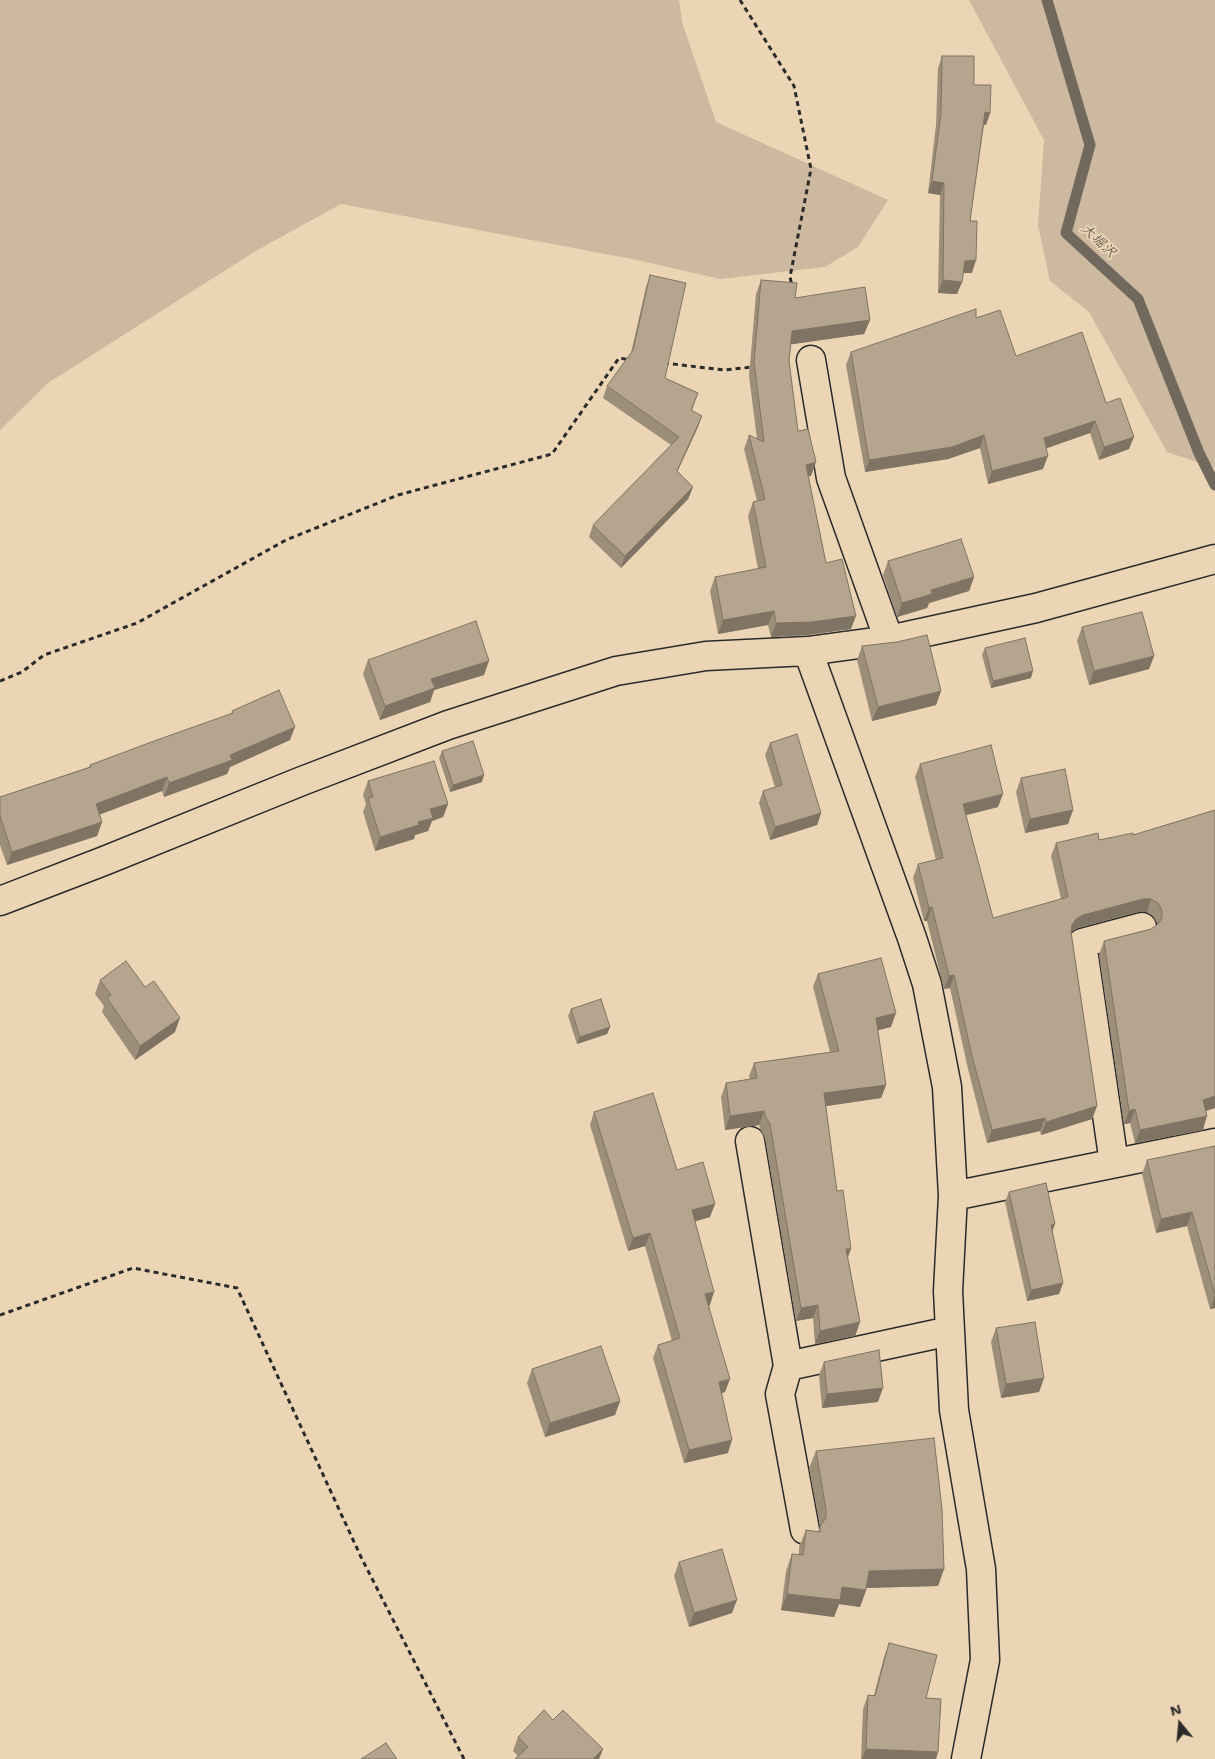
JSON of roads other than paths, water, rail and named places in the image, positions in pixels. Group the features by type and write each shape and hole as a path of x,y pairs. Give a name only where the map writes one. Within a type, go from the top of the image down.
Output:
{"street":[{"path":"812,360 831,478 889,640"},
{"path":"0,901 302,781 448,726 616,671 706,656 808,651 889,640 1036,608 1215,559"},
{"path":"808,651 928,984 947,1087 953,1196 948,1291 954,1410 981,1569 985,1660 966,1759"},
{"path":"1114,1163 1082,943 1142,927"},
{"path":"750,1141 788,1366 780,1394 805,1530"},
{"path":"953,1196 1215,1143"},
{"path":"788,1366 950,1331"}],"waterway":[{"name":"大堀沢","path":"1047,0 1090,145 1066,233 1138,299 1199,453 1215,485"}]}
